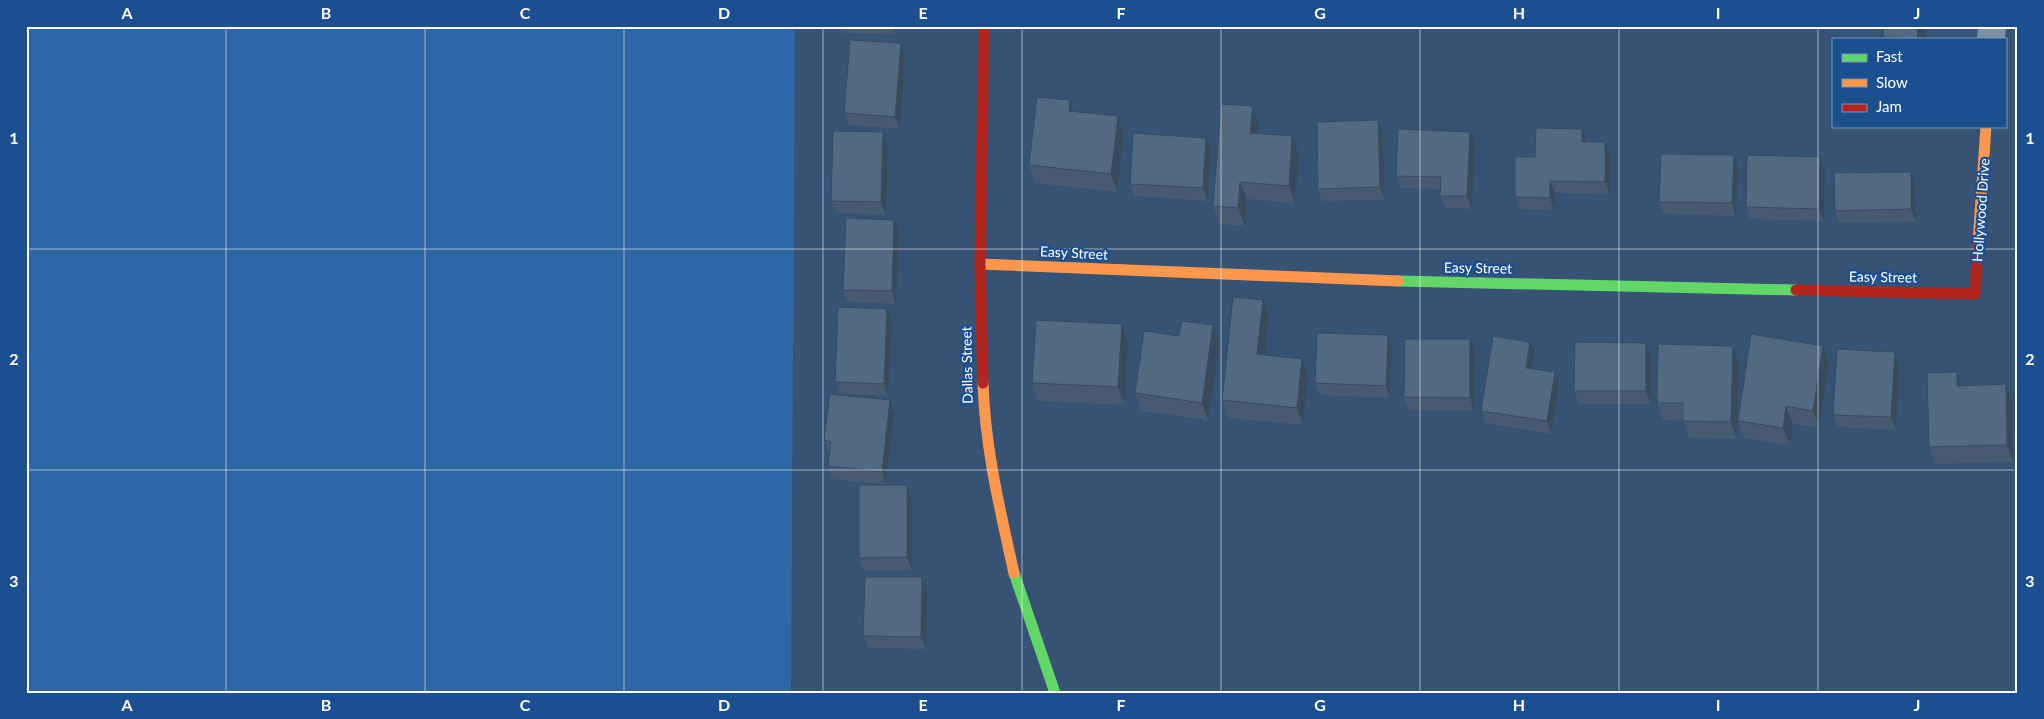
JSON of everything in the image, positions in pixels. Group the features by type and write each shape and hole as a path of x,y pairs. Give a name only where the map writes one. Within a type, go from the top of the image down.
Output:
{"street":[{"name":"Dallas Street","path":"984,26 980,264 984,413 995,490 1018,584 1055,693"},
{"name":"Hollywood Drive","path":"1975,294 1986,128"},
{"name":"Easy Street","path":"980,264 1319,279 1975,294"}],"shaded area":[{"path":"26,26 795,26 791,693 26,693"}],"building":[{"path":"1884,26 1918,26 1917,38 1883,37"},
{"path":"850,40 901,43 895,117 844,113"},
{"path":"1037,97 1070,100 1069,111 1118,116 1111,174 1029,165"},
{"path":"1221,104 1253,106 1250,133 1292,136 1289,186 1240,182 1238,208 1213,206"},
{"path":"1378,120 1380,187 1318,189 1317,122"},
{"path":"1536,128 1582,129 1582,142 1605,142 1605,182 1550,181 1550,198 1515,197 1515,157 1535,157"},
{"path":"1398,129 1470,132 1467,196 1440,196 1441,177 1396,176"},
{"path":"833,131 883,132 881,202 831,201"},
{"path":"1133,133 1206,138 1203,188 1130,184"},
{"path":"1661,154 1734,155 1732,203 1659,202"},
{"path":"1747,155 1820,157 1819,209 1746,207"},
{"path":"1911,172 1911,209 1835,211 1834,173"},
{"path":"846,218 894,220 892,291 843,290"},
{"path":"1233,297 1263,300 1257,354 1302,359 1297,408 1222,400"},
{"path":"838,307 887,309 884,384 835,382"},
{"path":"1036,320 1122,324 1118,387 1032,383"},
{"path":"1182,321 1213,325 1202,403 1135,393 1144,331 1179,336"},
{"path":"1317,333 1388,335 1386,386 1315,383"},
{"path":"1751,334 1823,346 1813,411 1786,406 1783,428 1738,421"},
{"path":"1493,336 1530,342 1526,368 1555,372 1547,421 1481,411"},
{"path":"1405,339 1470,339 1470,398 1404,397"},
{"path":"1575,342 1646,343 1646,391 1574,391"},
{"path":"1658,344 1733,346 1731,422 1683,421 1683,403 1657,403"},
{"path":"1837,349 1895,352 1891,417 1833,415"},
{"path":"1957,372 1957,386 2006,384 2007,445 1929,447 1927,373"},
{"path":"830,394 890,400 882,472 828,466 831,442 824,440"},
{"path":"859,485 907,485 907,557 859,558"},
{"path":"865,577 922,577 921,637 863,636"}],"traffic: fast":[{"path":"1398,281 1796,290"},
{"path":"1014,573 1055,693"}],"traffic: slow":[{"path":"1978,243 1986,128"},
{"path":"980,264 1398,281"},
{"path":"983,383 990,455 1014,573"}],"traffic: jam":[{"path":"983,383 980,264 984,26"},
{"path":"1796,290 1975,294 1978,243"}]}
